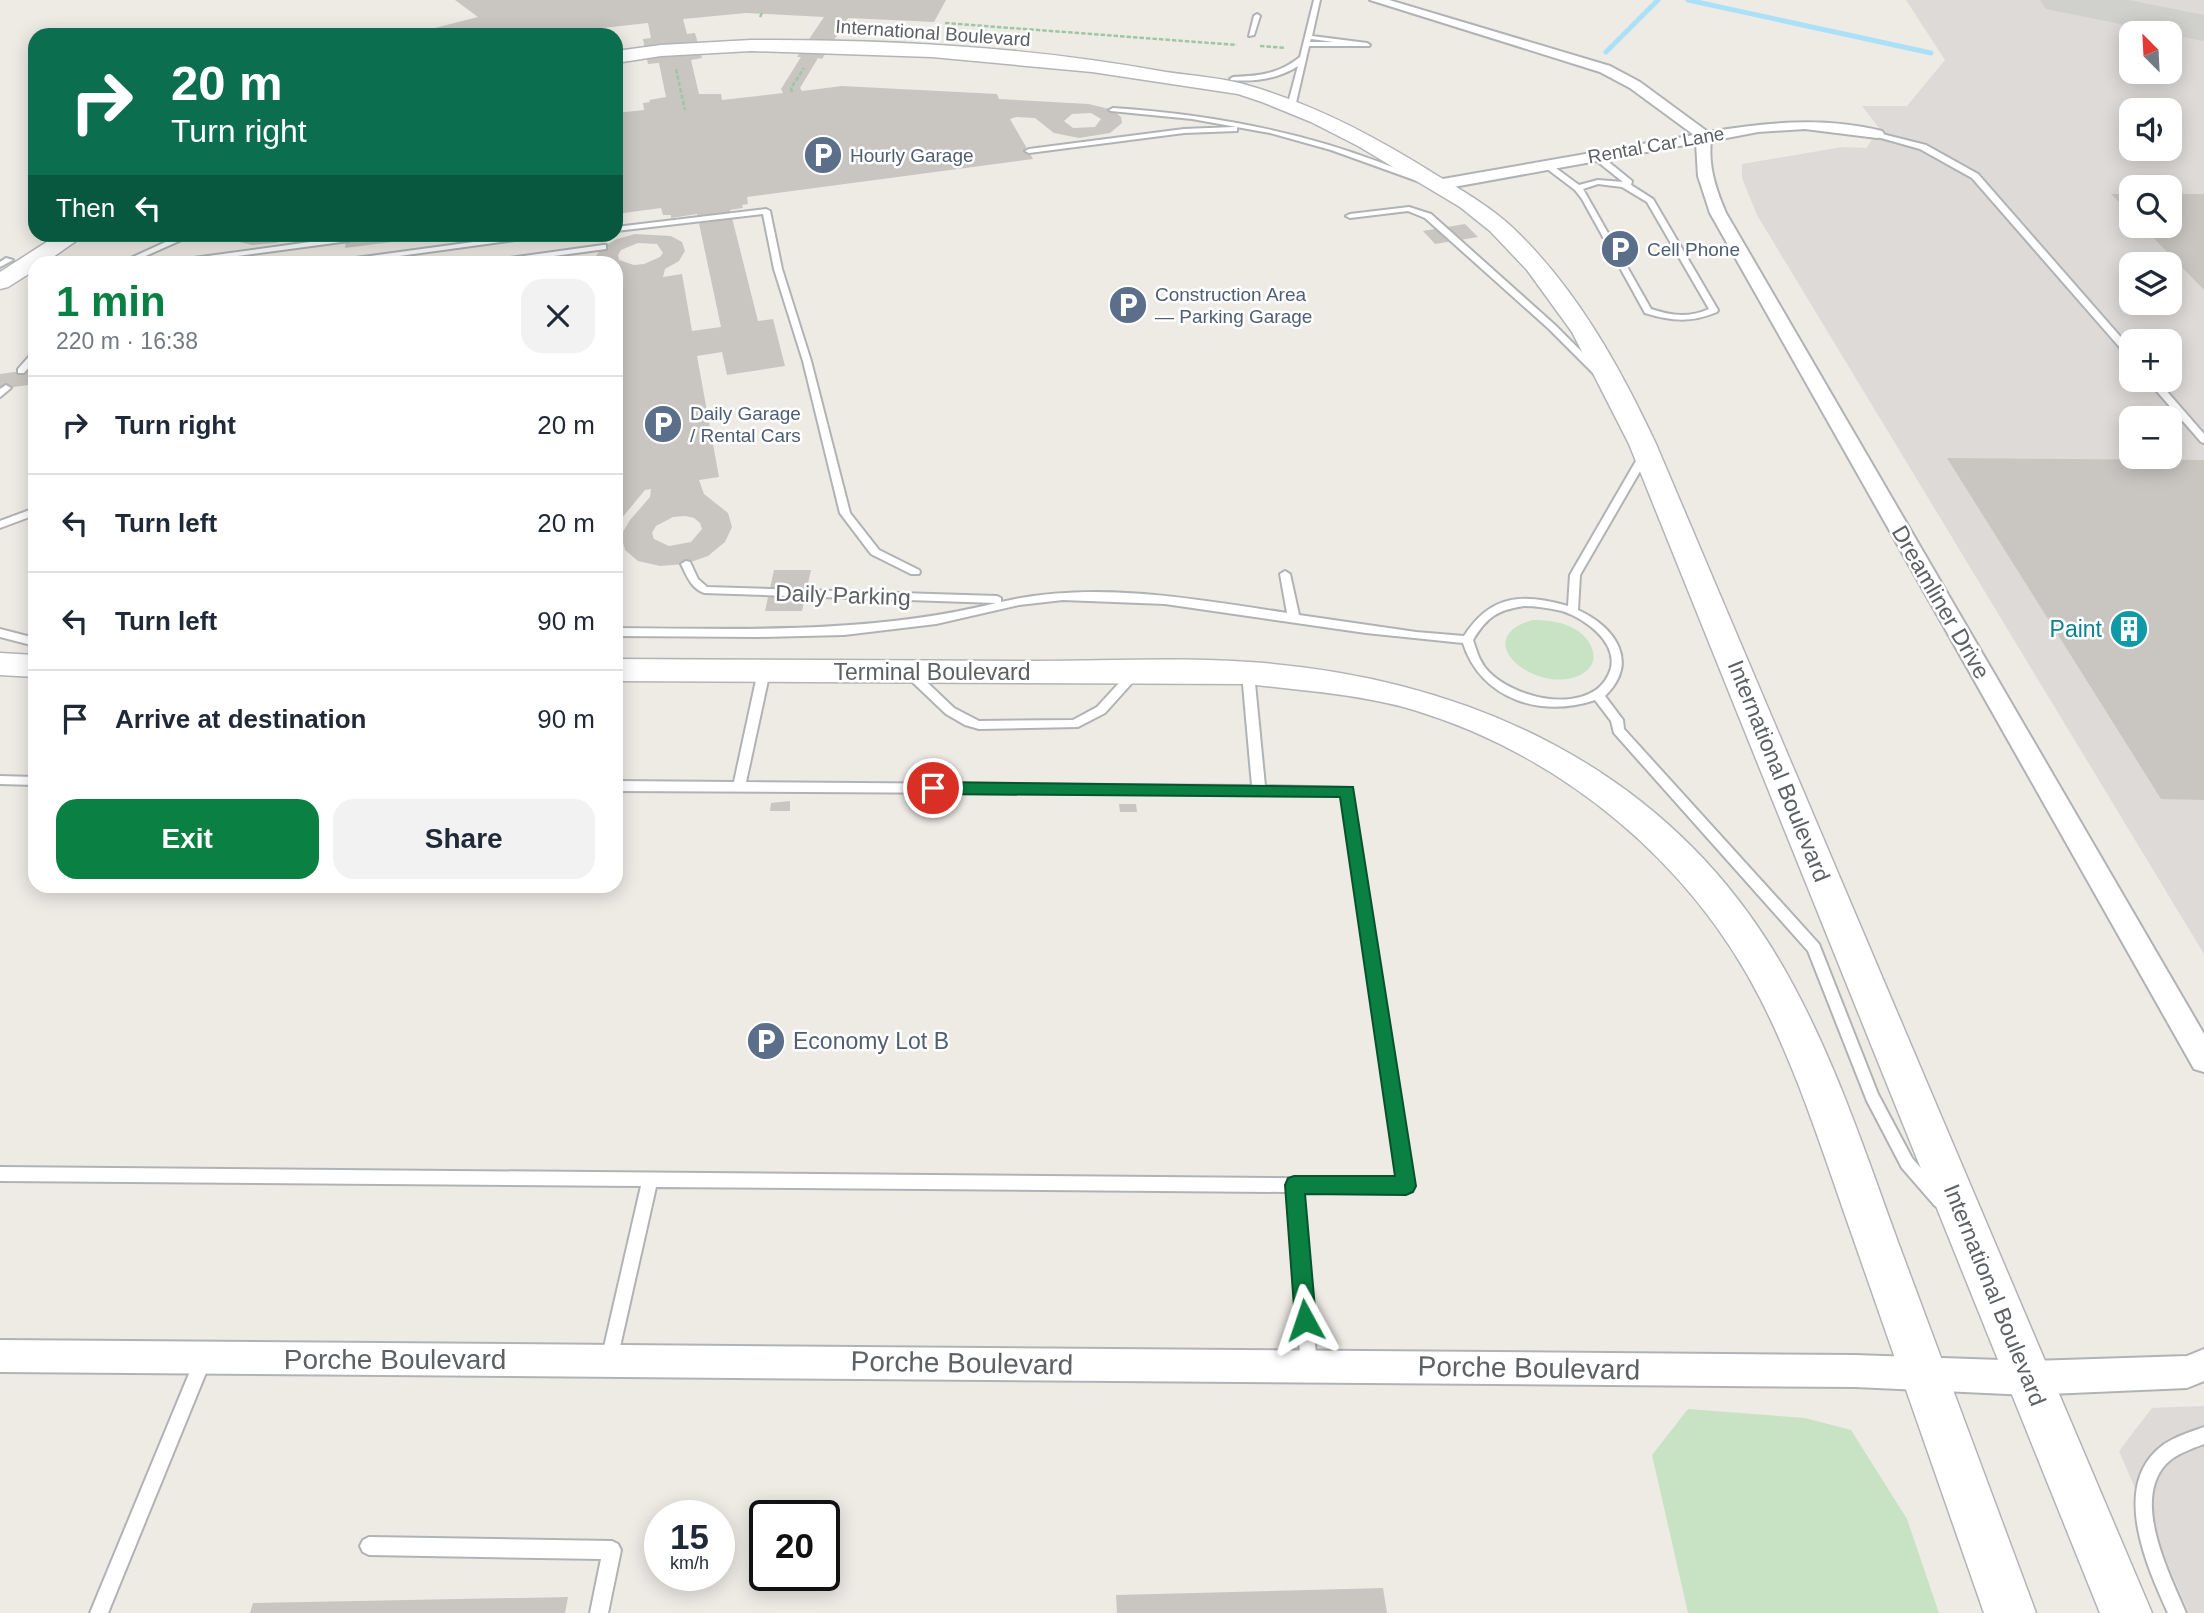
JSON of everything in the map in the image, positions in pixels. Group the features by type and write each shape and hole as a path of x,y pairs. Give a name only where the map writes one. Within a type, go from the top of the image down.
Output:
{"main road":[{"name":"International Boulevard","path":"868,29 908,31"},
{"name":"International Boulevard","path":"623,56 736,43 827,46 1055,60 1151,73 1210,86 1237,84"},
{"name":"International Boulevard","path":"1064,43 1164,61 1237,84 1371,143 1492,221 1536,266 1586,331 1616,390 1692,560 2126,1613"},
{"path":"3,265 33,242"},
{"path":"41,256 62,242"},
{"path":"0,282 28,264"},
{"path":"0,664 28,666"},
{"name":"Terminal Boulevard","path":"623,670 1248,673"},
{"path":"1248,673 1397,695 1426,702 1503,732 1574,770 1607,792 1675,850 1704,883 1756,954 1824,1097 2010,1613"}],"street":[{"path":"1376,0 1605,69 1635,85 1704,136"},
{"name":"Rental Car Lane","path":"1437,185 1704,136 1805,125 1877,134"},
{"name":"Dreamliner Drive","path":"1704,136 1703,158 1709,190 1718,213 2204,1060"},
{"name":"Porche Boulevard","path":"0,1356 1855,1371 1923,1375"},
{"path":"1923,1375 2029,1378 2198,1370"}],"lane":[{"path":"1291,107 1317,0"},
{"path":"1251,35 1257,16"},
{"path":"1237,84 1281,74 1306,47 1367,45 1306,47"},
{"path":"1113,110 1213,119 1273,132 1338,149 1391,171 1437,185"},
{"path":"1029,151 1206,129 1273,132"},
{"path":"1877,134 1923,147 1975,176 2119,341"},
{"path":"1546,165 1578,188 1648,311 1673,320 1696,319 1714,310 1650,201 1596,156"},
{"path":"1578,188 1592,182 1604,181 1635,187"},
{"path":"1350,216 1409,209 1437,222 1497,280 1552,327 1616,390"},
{"path":"623,228 766,211 778,269 807,361 845,513 875,552 915,572"},
{"path":"139,256 172,242"},
{"path":"223,256 324,242"},
{"path":"387,256 493,242"},
{"path":"538,256 603,247"},
{"path":"21,371 28,363"},
{"path":"2162,392 2204,440"},
{"path":"1573,611 1575,575 1645,454"},
{"path":"0,525 28,514"},
{"name":"Daily Parking","path":"686,564 694,581 704,590 1015,601"},
{"path":"1285,574 1294,618"},
{"path":"623,632 844,631 950,618 1015,601 1062,596 1115,597 1196,604 1363,630 1467,640"},
{"path":"1524,602 1549,604 1573,611 1593,623 1609,638 1617,655 1616,671 1598,695 1568,702 1543,702 1519,696 1497,686 1480,672 1470,656 1467,640 1484,613 1524,602"},
{"path":"0,633 28,640"},
{"path":"739,786 764,671"},
{"path":"909,671 954,714 979,725 1083,722 1098,714 1135,673"},
{"path":"1248,673 1259,791"},
{"path":"1598,695 1617,720 1618,730 1814,948 1872,1096 1907,1163 1969,1232"},
{"path":"0,780 28,781"},
{"path":"0,1174 1406,1186 1347,792 623,786"},
{"path":"608,1360 650,1179"},
{"path":"1294,1185 1309,1366"},
{"path":"99,1613 204,1357"},
{"path":"2177,1613 2152,1548 2145,1521 2145,1488 2158,1461 2180,1445 2204,1436"},
{"path":"369,1546 612,1550 599,1613"}],"path":[{"path":"942,29 1247,45"},
{"path":"1259,46 1306,47"},
{"path":"792,92 791,88 810,58"},
{"path":"674,61 685,110"}],"shaded area":[{"path":"1906,0 2204,0 2204,954 1757,215 1742,178 1742,164 1842,147 1866,148 1880,129 1862,106 1907,106 1945,60"},
{"path":"2204,1406 2204,1613 2189,1613 2119,1451 2152,1408"}],"green space":[{"path":"1532,620 1558,622 1580,633 1591,645 1593,652 1591,665 1586,671 1561,680 1544,678 1515,662 1507,651 1506,640 1514,629"},
{"path":"1688,1409 1805,1418 1851,1430 1907,1519 1939,1613 1688,1613 1652,1455"}],"building":[{"path":"455,0 946,0 934,22 848,18 822,59 818,58 800,88 802,91 842,86 997,94 999,99 1089,104 1113,110 1121,117 1122,123 1110,133 1079,138 1054,133 1035,118 1016,117 1010,119 1033,159 747,197 748,204 742,205 743,208 730,210 758,321 773,319 785,366 727,375 722,352 697,356 719,477 699,480 704,494 728,513 732,527 725,542 708,556 685,564 660,566 638,561 625,550 623,542 623,532 650,497 651,489 645,490 623,517 623,261 634,265 644,264 663,253 657,244 638,243 621,250 618,256 596,256 612,242 623,242 623,237 635,234 671,236 682,242 685,251 679,261 665,269 663,277 682,274 692,331 721,327 697,214 671,218 671,215 663,215 661,208 623,213 623,112 644,110 643,103 666,97 659,63 648,64 643,39 651,38 648,23 602,28 435,28 478,17","holes":["746,13 824,17 797,57 801,57 781,89 783,93 722,100 721,94 699,94 691,60 702,58 695,33 687,34 683,19","1091,113 1101,119 1095,127 1073,128 1064,121 1072,114","673,517 694,518 702,529 691,542 669,546 654,539 652,533 656,526"]},
{"path":"2111,194 2119,194 2119,202"},
{"path":"2182,194 2204,194 2204,290 2182,267 2182,252 2167,252 2154,238 2182,238"},
{"path":"1465,224 1478,237 1435,244 1423,231"},
{"path":"239,242 279,242 276,243 252,245"},
{"path":"346,242 392,242 345,248"},
{"path":"28,370 28,385 0,389 0,374"},
{"name":"Paint","path":"1947,458 2119,459 2119,469 2182,469 2182,460 2204,460 2204,800 2161,799"},
{"path":"774,570 811,570 802,611 765,611"},
{"path":"790,801 790,811 770,811 771,803"},
{"path":"1119,804 1136,804 1137,812 1120,812"},
{"path":"1383,1588 1387,1613 1117,1613 1116,1595"},
{"path":"568,1597 565,1613 250,1613 253,1603"}],"waterway":[{"path":"1606,52 1658,0"},
{"path":"1688,0 1931,53"}],"taxiway":[{"path":"2061,0 2204,28"}],"place":[{"name":"Hourly Garage","path":"823,155"},
{"name":"Cell Phone","path":"1620,249"},
{"name":"Construction Area — Parking Garage","path":"1128,305"},
{"name":"Daily Garage / Rental Cars","path":"663,424"},
{"name":"Paint","path":"2129,629"},
{"name":"Economy Lot B","path":"766,1041"}],"route":[{"path":"933,788 1347,792 1406,1186 1294,1185 1305,1320"}]}
